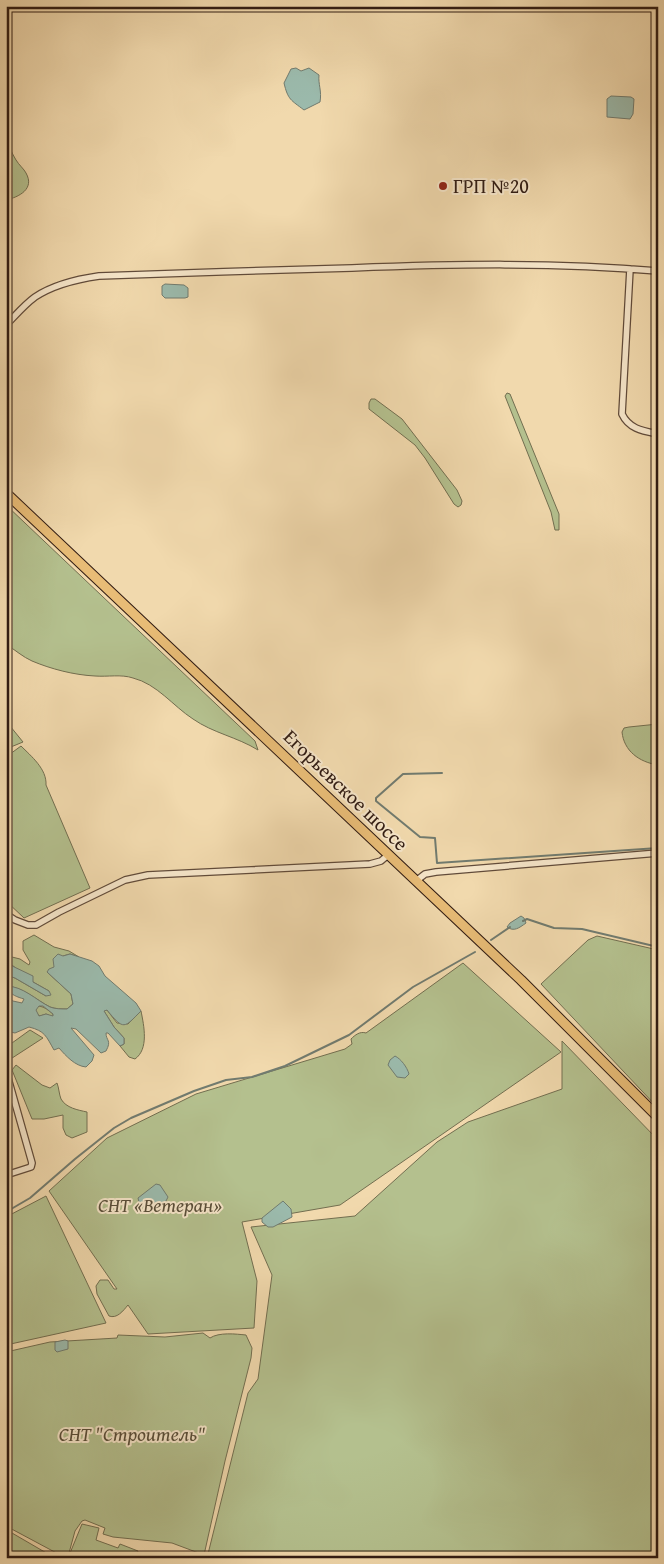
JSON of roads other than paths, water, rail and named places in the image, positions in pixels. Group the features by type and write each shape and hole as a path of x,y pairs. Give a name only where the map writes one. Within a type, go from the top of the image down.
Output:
{"main road":[{"name":"Егорьевское шоссе","path":"6,493 521,980 658,1117"}],"street":[{"path":"6,325 34,297 50,289 81,279 99,276 456,264 529,264 658,271"},
{"path":"630,269 622,414 630,426 658,434"},
{"path":"416,882 425,874 436,872 658,853"},
{"path":"6,914 28,925 36,924 126,880 148,875 370,864 381,861 388,855"},
{"path":"6,1072 32,1162 31,1167 6,1175"}],"waterway":[{"path":"442,773 403,774 376,798 376,801 420,837 435,838 437,863 658,848"},
{"path":"523,921 527,919 554,928 582,929 658,947"},
{"path":"491,940 510,927"},
{"path":"6,1212 30,1198 114,1128 131,1118 194,1091 226,1080 252,1077 285,1066 349,1035 413,987 475,952"}],"place":[{"name":"ГРП №20","path":"443,186"}],"park label":[{"name":"СНТ «Ветеран»","path":"160,1205"},
{"name":"СНТ \"Строитель\"","path":"132,1434"}]}
